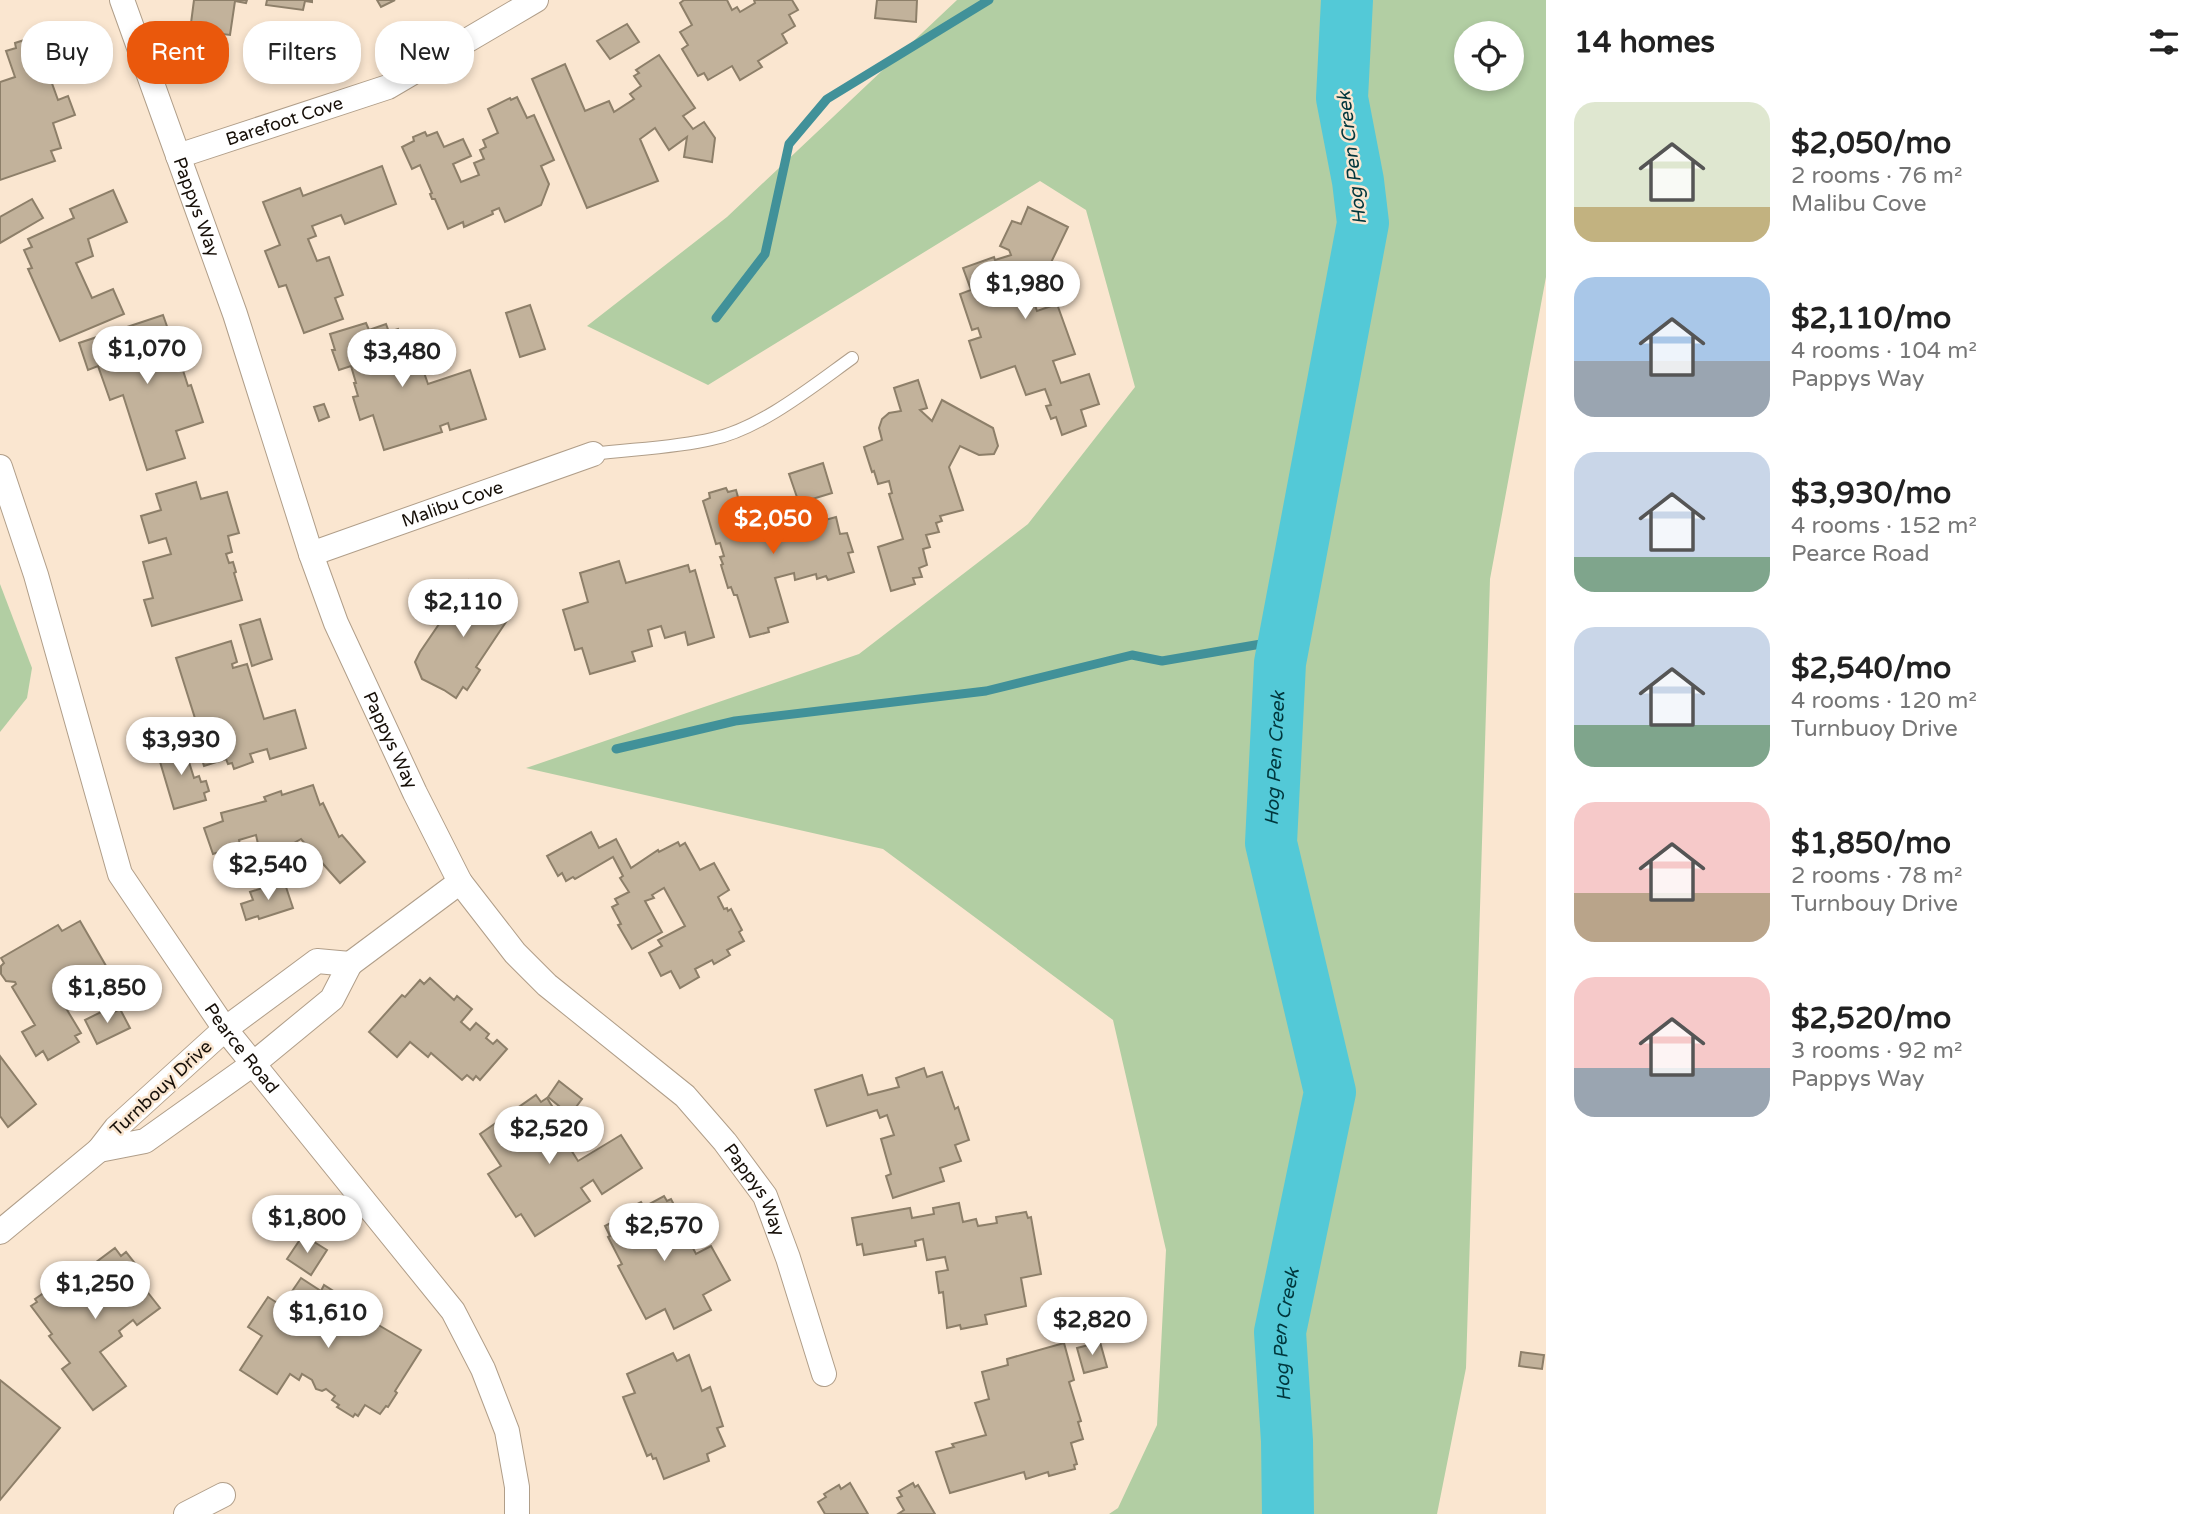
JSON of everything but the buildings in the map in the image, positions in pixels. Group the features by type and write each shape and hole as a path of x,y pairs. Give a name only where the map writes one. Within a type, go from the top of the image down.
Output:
{"street":[{"name":"Pappys Way","path":"122,0 235,314 311,554 336,623 415,793 460,882 515,953 547,985 684,1096 725,1142 765,1196 810,1323 824,1374"},
{"name":"Barefoot Cove","path":"178,156 388,87 536,0"},
{"name":"Malibu Cove","path":"311,554 593,454"},
{"name":"Pearce Road","path":"0,467 36,575 120,874 253,1065 453,1311 483,1369 508,1431 517,1487 517,1514"},
{"path":"350,964 460,882"},
{"name":"Turnbouy Drive","path":"0,1232 99,1150 116,1128 225,1028 317,961 350,964 332,999 253,1065 145,1141 99,1150"},
{"path":"186,1514 223,1495"}],"lane":[{"path":"593,454 714,439 754,423 852,358"}],"green space":[{"path":"957,0 1546,0 1546,277 1490,579 1466,1368 1437,1514 1109,1514 1118,1508 1157,1425 1166,1250 1113,1020 883,849 526,768 859,654 1028,524 1135,387 1086,210 1040,181 708,385 587,326 727,217"},
{"path":"0,584 32,668 27,698 0,732"}],"waterway":[{"path":"716,318 765,254 789,144 827,99 989,0"},
{"name":"Hog Pen Creek","path":"1288,1514 1287,1441 1280,1332 1330,1092 1271,843 1280,663 1363,223 1342,98 1347,0"},
{"path":"616,749 735,721 986,691 1132,655 1162,661 1284,640"}]}
